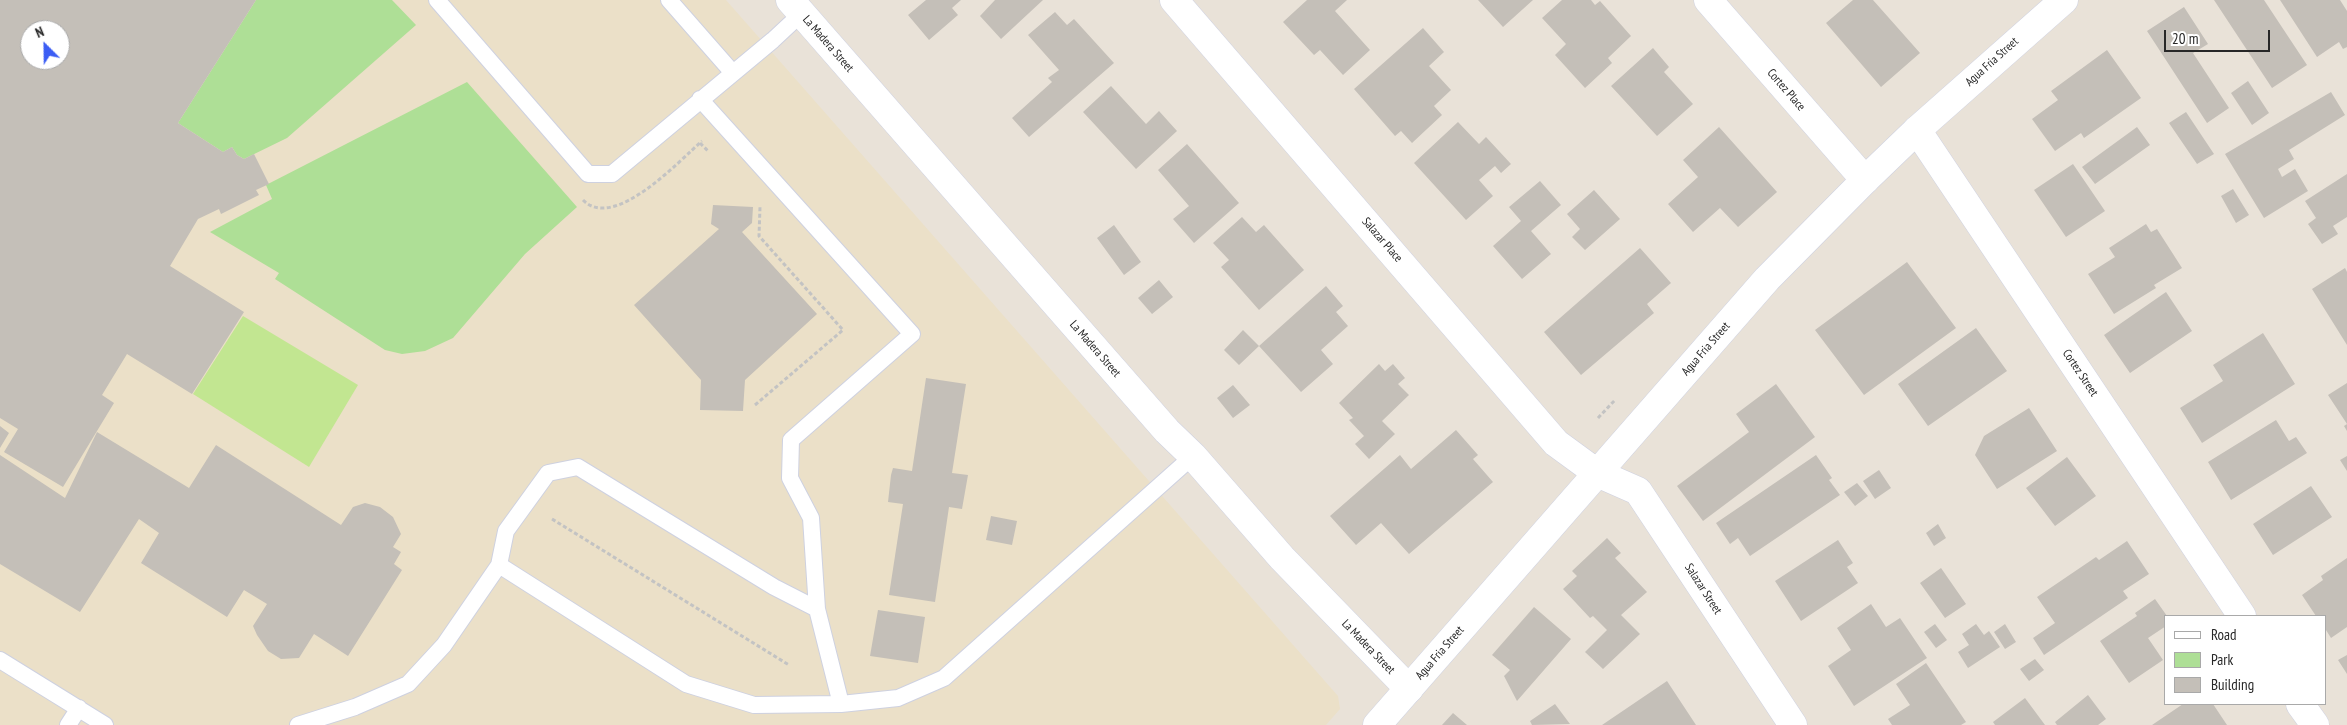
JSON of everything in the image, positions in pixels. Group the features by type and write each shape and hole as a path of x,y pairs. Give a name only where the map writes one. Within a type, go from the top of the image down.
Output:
{"street":[{"name":"Salazar Place","path":"1174,0 1556,443 1596,473"},
{"name":"Cortez Place","path":"1708,0 1865,180"},
{"name":"Agua Fria Street","path":"1377,725 1767,279 1917,130 2064,0"},
{"name":"La Madera Street","path":"796,7 1167,431 1193,456 1282,558 1408,689"},
{"name":"Cortez Street","path":"1917,130 2241,615"},
{"name":"Salazar Street","path":"1596,473 1638,491 1792,725"},
{"path":"2301,705 2314,725"}],"lane":[{"path":"437,0 588,174 612,174 641,152 700,99 733,73 796,7"},
{"path":"669,0 733,73"},
{"path":"700,99 912,334 791,440 790,478 811,518 818,609 841,704"},
{"path":"499,565 686,684 754,705 841,704 898,698 944,678 1193,456"},
{"path":"298,725 356,707 408,684 444,645 499,565 506,531 548,473 578,467 774,587 818,609"},
{"path":"0,660 105,725"},
{"path":"68,725 79,708"}],"path":[{"path":"700,143 713,157"},
{"path":"755,405 843,330 759,236 760,206"},
{"path":"552,519 789,665"}],"shaded area":[{"path":"0,0 726,0 1338,696 1340,709 1326,725 0,725"}],"green space":[{"path":"256,0 392,0 416,25 287,138 244,159 237,155 232,147 223,152 178,123"},
{"path":"467,82 577,207 525,254 453,338 425,351 402,354 385,350 275,279 279,273 210,232 272,199 266,185"},
{"path":"243,316 358,385 309,467 193,394"}],"building":[{"path":"0,0 256,0 178,123 223,152 232,147 237,155 244,159 254,154 269,184 256,190 259,195 221,214 219,209 198,219 170,266 244,312 192,394 127,354 102,395 114,403 63,487 4,452 18,429 0,418"},
{"path":"926,0 961,0 952,8 958,15 929,40 908,15"},
{"path":"995,0 1043,0 1001,39 980,16"},
{"path":"1307,0 1347,0 1335,11 1370,50 1343,75 1320,50 1314,55 1283,22"},
{"path":"1478,0 1533,0 1503,27"},
{"path":"1562,0 1591,0 1595,5 1600,1 1631,36 1608,58 1612,63 1585,88 1555,55 1566,44 1542,18"},
{"path":"1853,0 1873,0 1920,53 1881,87 1826,23"},
{"path":"2214,0 2264,0 2307,65 2272,88"},
{"path":"2280,0 2340,0 2347,11 2347,47 2343,49 2339,42 2317,57"},
{"path":"2184,7 2208,44 2193,53 2229,108 2207,123 2147,31"},
{"path":"1055,12 1067,25 1074,19 1114,63 1029,137 1012,118 1052,82 1048,78 1059,70 1028,35"},
{"path":"1423,28 1444,52 1429,66 1451,90 1434,106 1442,115 1412,143 1401,131 1395,136 1354,89"},
{"path":"1653,48 1669,67 1664,72 1693,104 1657,136 1611,86"},
{"path":"2107,50 2141,98 2084,138 2081,133 2055,151 2032,119 2058,100 2051,91"},
{"path":"2248,81 2269,113 2252,125 2231,93"},
{"path":"1111,86 1146,124 1159,111 1177,131 1136,169 1083,112"},
{"path":"2331,92 2345,115 2289,150 2294,159 2278,169 2282,177 2295,169 2308,191 2264,218 2225,154"},
{"path":"2186,112 2214,154 2197,164 2169,123"},
{"path":"1458,122 1479,144 1486,137 1511,164 1501,173 1495,166 1479,180 1493,196 1466,220 1414,163"},
{"path":"1719,127 1777,192 1738,227 1720,208 1693,232 1668,204 1698,177 1683,160"},
{"path":"2137,127 2150,145 2095,184 2082,167"},
{"path":"1187,144 1239,203 1194,243 1173,219 1189,206 1158,170"},
{"path":"2073,164 2105,211 2066,237 2034,190"},
{"path":"2347,174 2347,217 2333,226 2338,234 2322,244 2308,224 2316,218 2305,201"},
{"path":"1540,181 1561,205 1531,231 1551,254 1522,279 1493,246 1521,221 1509,207"},
{"path":"2233,189 2249,215 2236,223 2221,196"},
{"path":"1594,190 1620,219 1585,250 1572,237 1580,229 1567,214"},
{"path":"713,205 753,207 752,223 742,232 817,314 745,380 743,411 700,410 701,380 634,305 719,229 711,224"},
{"path":"1242,217 1256,232 1264,225 1304,270 1259,310 1221,267 1229,260 1213,243"},
{"path":"2146,224 2151,232 2157,229 2182,268 2154,285 2156,288 2114,314 2088,274 2115,257 2109,248"},
{"path":"1114,225 1141,262 1124,275 1097,238"},
{"path":"1640,248 1671,283 1647,304 1654,313 1581,375 1544,332"},
{"path":"1907,262 1956,328 1864,395 1815,330"},
{"path":"2345,268 2347,272 2347,345 2312,289"},
{"path":"1159,280 1173,297 1152,314 1138,298"},
{"path":"1326,286 1343,306 1336,312 1348,326 1321,350 1333,364 1301,392 1259,346"},
{"path":"2166,292 2192,331 2130,373 2104,335"},
{"path":"1976,328 2007,371 1928,426 1898,384"},
{"path":"1243,330 1259,346 1239,365 1224,350"},
{"path":"2263,333 2295,384 2202,443 2180,408 2223,381 2213,365"},
{"path":"1379,364 1385,371 1393,364 1405,378 1398,384 1409,395 1382,421 1395,434 1369,459 1355,444 1364,436 1349,420 1353,418 1339,403"},
{"path":"926,378 966,384 952,473 968,475 962,509 949,507 935,602 889,595 903,504 888,502 891,475 893,468 912,471"},
{"path":"2347,383 2347,424 2328,395"},
{"path":"1776,384 1815,437 1703,521 1677,486 1749,432 1736,414"},
{"path":"1233,385 1250,405 1233,418 1217,398"},
{"path":"2029,408 2057,451 1997,489 1975,455 1984,436"},
{"path":"2276,420 2289,441 2296,437 2307,453 2231,500 2208,462"},
{"path":"0,426 9,433 0,448"},
{"path":"1456,430 1478,455 1473,459 1493,482 1409,554 1381,523 1356,545 1330,516 1400,455 1411,469"},
{"path":"97,432 189,488 216,445 341,525 353,507 365,503 380,507 393,517 401,534 393,547 401,552 394,564 402,570 348,656 314,634 299,658 281,659 268,651 253,626 267,604 244,590 227,617 141,563 159,533 139,519 80,612 0,564 0,455 65,498"},
{"path":"1816,455 1832,478 1829,480 1840,495 1750,556 1738,538 1730,544 1716,523"},
{"path":"2347,456 2347,471 2340,460"},
{"path":"2067,457 2096,496 2055,526 2026,488"},
{"path":"1879,470 1891,488 1875,499 1863,481"},
{"path":"1857,483 1868,496 1855,506 1844,492"},
{"path":"2311,486 2332,517 2273,555 2253,524"},
{"path":"991,516 1017,521 1012,545 986,540"},
{"path":"1938,524 1946,538 1934,546 1926,533"},
{"path":"1607,538 1621,553 1615,558 1647,592 1621,615 1640,634 1603,669 1585,652 1607,630 1593,616 1590,618 1563,589 1577,576 1572,571"},
{"path":"1838,540 1853,563 1847,567 1858,583 1801,621 1775,581"},
{"path":"2127,541 2149,574 2123,591 2128,598 2044,655 2033,638 2055,623 2037,597 2096,557 2099,560"},
{"path":"2347,558 2347,627 2331,638 2327,632 2327,615 2315,615 2302,595 2323,580 2321,576"},
{"path":"1941,568 1966,604 1945,618 1920,583"},
{"path":"2155,599 2166,615 2164,615 2164,627 2148,638 2163,660 2129,683 2100,641 2137,616 2135,613"},
{"path":"1871,604 1886,627 1900,618 1927,658 1854,706 1828,666 1851,650 1837,628"},
{"path":"1534,607 1571,639 1517,701 1504,676 1510,670 1492,655"},
{"path":"878,610 925,617 918,663 870,656"},
{"path":"1935,624 1947,640 1936,648 1924,632"},
{"path":"1976,624 1984,635 1989,631 2000,647 1968,668 1958,652 1969,645 1962,634"},
{"path":"2005,624 2016,642 2005,649 1994,632"},
{"path":"2347,655 2347,674 2338,660"},
{"path":"2035,659 2044,670 2029,681 2020,669"},
{"path":"1926,663 1966,722 1961,725 1892,725 1888,719 1910,705 1896,684"},
{"path":"1667,681 1696,725 1602,725"},
{"path":"2088,695 2106,719 2098,725 2057,725 2055,722"},
{"path":"2025,698 2045,725 1995,725 1993,722"},
{"path":"1555,704 1570,724 1532,725 1530,721"},
{"path":"2182,705 2214,705 2227,725 2152,725"},
{"path":"1453,713 1467,725 1442,725"}]}
